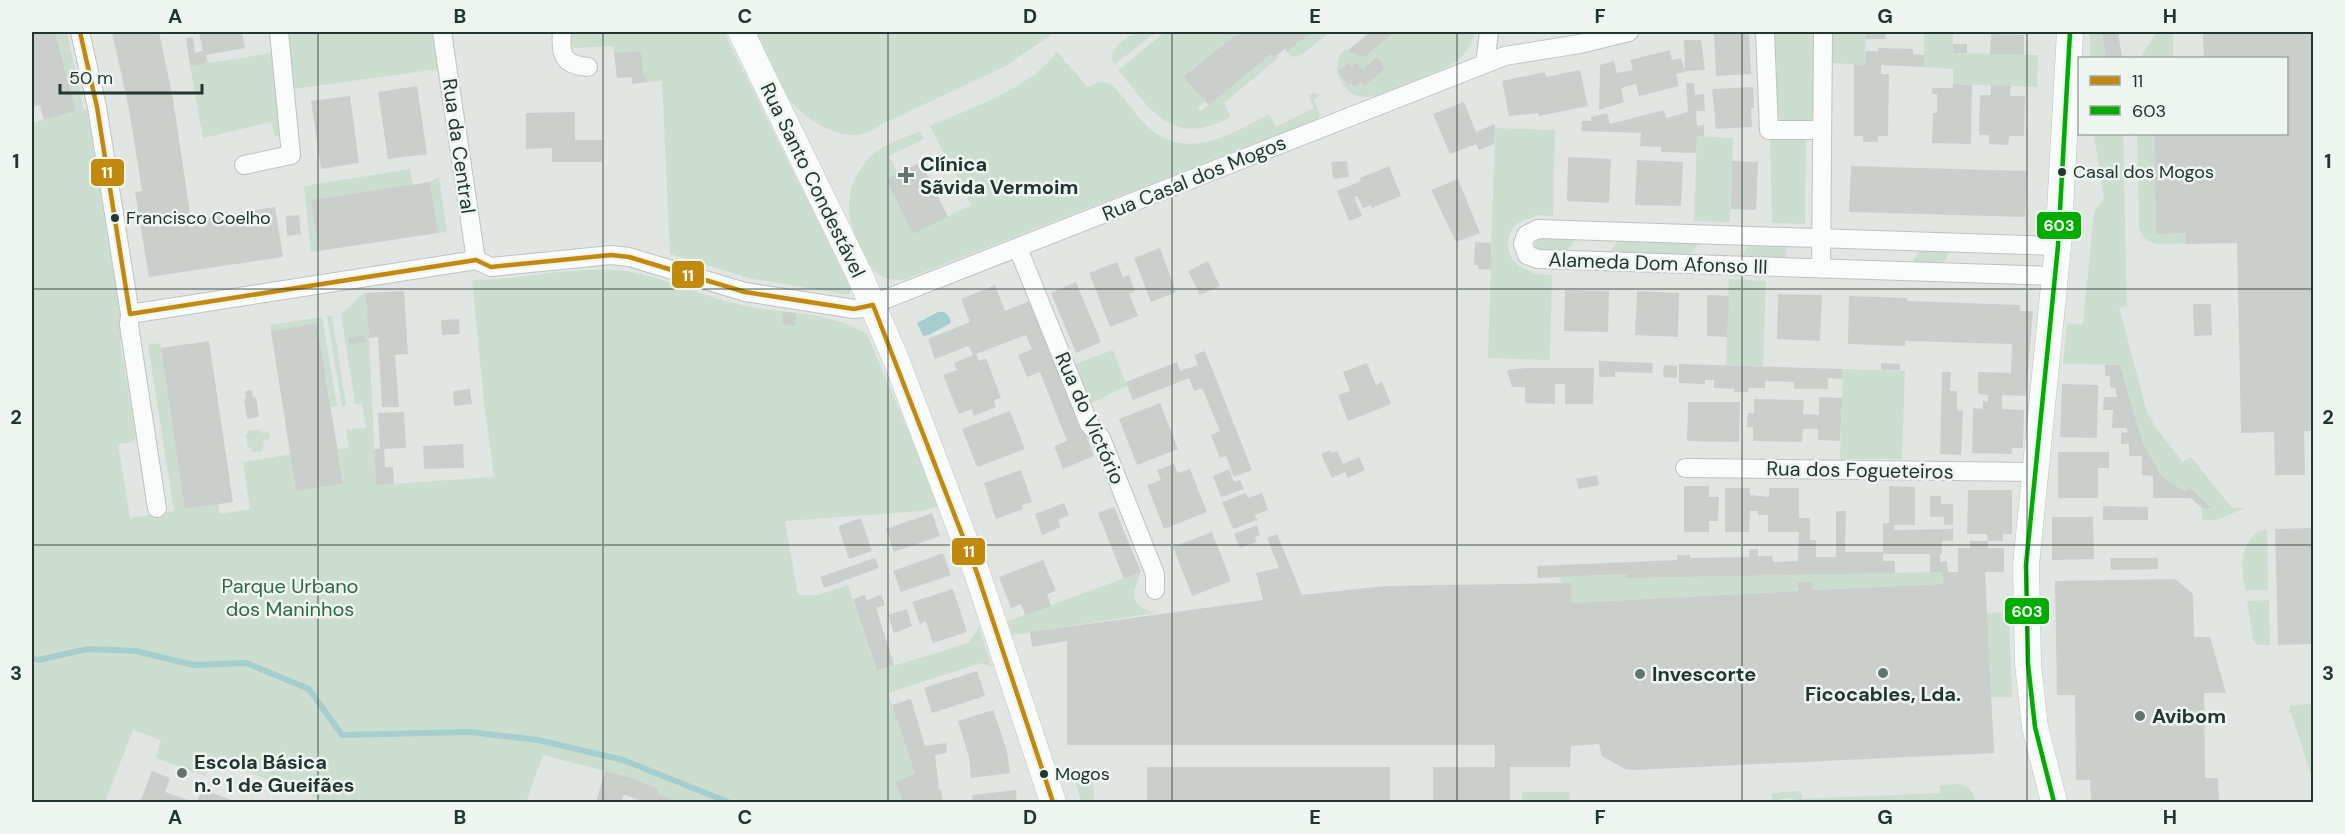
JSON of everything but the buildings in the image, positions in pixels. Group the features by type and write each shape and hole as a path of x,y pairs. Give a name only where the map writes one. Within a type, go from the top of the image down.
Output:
{"street":[{"path":"80,32 97,107 130,314 129,325 157,508"},
{"path":"244,165 291,155 279,32"},
{"name":"Rua da Central","path":"442,32 476,260"},
{"path":"562,32 562,46 568,62 574,66 588,67"},
{"name":"Rua Santo Condestável","path":"741,32 873,305 977,573 1053,802"},
{"path":"1485,64 1489,32"},
{"name":"Rua Casal dos Mogos","path":"476,260 491,267 611,255 629,256 745,292 854,309 873,305 1505,56 1580,44 1629,32"},
{"path":"1765,32 1769,130 1822,130"},
{"path":"1821,268 1823,32"},
{"path":"2054,802 2035,727 2028,664 2026,565 2058,246 2070,32"},
{"name":"Alameda Dom Afonso III","path":"2055,276 1538,259 1527,255 1523,244 1526,235 1538,229 2058,246"},
{"name":"Rua do Victório","path":"1018,248 1089,424 1101,438 1155,574 1155,590"},
{"path":"130,314 476,260"},
{"name":"Rua dos Fogueteiros","path":"1685,468 2036,471"}],"green space":[{"name":"Parque Urbano dos Maninhos","path":"55,32 67,32 84,109 87,109 124,340 120,341 136,437 133,442 118,444 130,518 174,511 148,345 160,343 186,509 218,504 220,514 250,509 243,462 290,454 296,491 343,484 338,449 349,448 346,430 366,427 362,403 355,404 341,314 364,293 367,293 376,485 494,477 472,280 579,270 631,272 730,302 823,317 852,326 867,334 940,506 922,511 785,521 798,595 818,595 848,585 877,671 968,643 976,633 978,625 992,667 981,663 888,693 915,774 895,782 903,802 683,802 658,794 659,789 633,778 543,755 526,802 329,802 212,759 205,776 156,758 161,740 133,730 105,802 32,802 32,123 76,111"},
{"path":"287,32 433,32 439,69 293,89"},
{"path":"569,32 724,32 851,288 849,295 749,278 670,254 662,81 647,82 646,75 643,76 640,51 614,53 613,46 574,48 570,43"},
{"path":"756,32 1055,32 1006,66 867,133 855,135 830,130 796,107 788,98"},
{"path":"1136,32 1156,32 1114,65 1112,59 1115,50"},
{"path":"1165,32 1239,32 1184,76 1206,101 1198,107 1201,111 1271,54 1274,58 1279,57 1224,103 1231,117 1210,126 1193,129 1178,127 1153,112 1118,70"},
{"path":"1312,32 1330,32 1301,55 1292,57 1285,50 1286,48 1289,51"},
{"path":"1390,32 1476,32 1465,53 1459,59 1428,76 1371,96 1364,97 1349,91 1337,71 1337,63 1345,49 1364,56","holes":["1377,57 1386,68 1365,86 1361,82 1354,87 1351,83 1349,85 1349,64 1351,66 1356,62 1362,69"]},
{"path":"1774,32 1814,32 1814,116 1811,120 1781,120 1778,118"},
{"path":"1833,32 1866,32 1865,65 1833,63"},
{"path":"1924,32 1953,32 1953,53 2038,55 2037,87 1953,84 1953,69 1924,67"},
{"path":"2090,32 2103,32 2110,57 2090,57"},
{"path":"2157,32 2173,32 2173,57 2141,57"},
{"path":"1057,52 1088,87 1099,82 1109,83 1146,125 1161,136 1177,142 1192,144 1208,142 1239,130 1269,114 1276,127 1314,108 1308,95 1313,93 1321,95 1314,100 1320,115 1318,119 906,279 890,279 879,275 863,252 850,217 851,191 865,163 876,152 920,131 924,139 889,156 898,173 886,179 913,234 971,205 930,126 1015,87 1031,77"},
{"path":"272,53 281,135 275,136 271,122 203,138 190,66"},
{"path":"1495,128 1555,130 1553,216 1535,215 1534,218 1523,220 1515,226 1508,243 1509,253 1522,268 1533,271 1533,274 1552,275 1550,360 1488,358"},
{"path":"2094,135 2123,135 2127,306 2119,307 2147,412 2156,428 2183,462 2191,457 2232,508 2245,508 2217,520 2202,520 2201,508 2211,507 2191,487 2185,492 2162,476 2143,444 2120,365 2063,364 2067,323 2083,325 2094,212 2104,199"},
{"path":"2137,135 2154,135 2156,234 2186,233 2186,243 2157,244 2151,242 2141,234"},
{"path":"1697,136 1733,138 1730,222 1694,221"},
{"path":"1770,139 1806,140 1805,224 1772,223"},
{"path":"410,169 413,185 312,200 319,251 311,252 304,186"},
{"path":"439,177 447,232 438,233 430,182"},
{"path":"1539,237 1575,237 1575,240 1565,254 1543,253 1535,249 1534,245"},
{"path":"1619,239 1700,241 1688,258 1608,255"},
{"path":"1749,243 1787,244 1786,261 1741,259"},
{"path":"1921,248 1951,249 1942,266 1912,263"},
{"path":"1729,279 1766,281 1763,366 1726,365"},
{"path":"327,316 332,316 346,405 342,406"},
{"path":"322,317 337,406 331,407 317,323 271,331 269,325"},
{"path":"1113,350 1127,386 1089,404 1073,365"},
{"path":"1843,369 1905,371 1902,459 1840,459"},
{"path":"260,429 261,433 269,432 270,439 264,440 263,451 252,452 251,447 248,448 246,434 248,431"},
{"path":"2267,529 2268,590 2246,590 2242,563 2244,553 2251,538"},
{"path":"1141,572 1134,597 1140,606 1155,613 1012,635 1008,621"},
{"path":"1942,572 1943,584 1813,590 1812,581 1797,582 1797,591 1571,603 1571,583 1561,583 1560,577 1626,574 1626,578"},
{"path":"2269,600 2270,645 2257,645 2253,640 2247,601"},
{"path":"2009,612 2012,697 1991,697 1987,613"},
{"path":"2314,704 2313,781 2291,713 2288,713 2291,705"},
{"path":"1091,771 1095,802 1081,802 1076,783 1086,781 1084,773"},
{"path":"1957,784 1970,789 1975,802 1794,802 1793,798 1772,802 1772,793 1801,791 1802,799 1940,793 1940,785"},
{"path":"1522,792 1570,792 1570,802 1522,802"}],"water":[{"path":"938,312 944,312 949,316 951,323 923,336 917,323"}],"waterway":[{"path":"32,658 38,660 88,649 136,651 194,665 246,663 309,689 342,735 470,732 538,740 623,760 728,802"}],"transit line":[{"name":"11","path":"80,32 97,107 130,314"},
{"name":"603","path":"2054,802 2035,727 2028,664 2026,565 2058,246 2070,32"},
{"name":"11","path":"130,314 476,260 491,267 611,255 629,257 745,292 854,309 873,305"},
{"name":"11","path":"873,305 977,573 1053,802"}],"place":[{"name":"Casal dos Mogos","path":"2062,172"},
{"name":"Clínica Sãvida Vermoim","path":"906,175"},
{"name":"Francisco Coelho","path":"115,218"},
{"name":"Ficocables, Lda.","path":"1883,673"},
{"name":"Invescorte","path":"1640,674"},
{"name":"Avibom","path":"2140,716"},
{"name":"Escola Básica n.º 1 de Gueifães","path":"182,773"},
{"name":"Mogos","path":"1044,774"}]}
